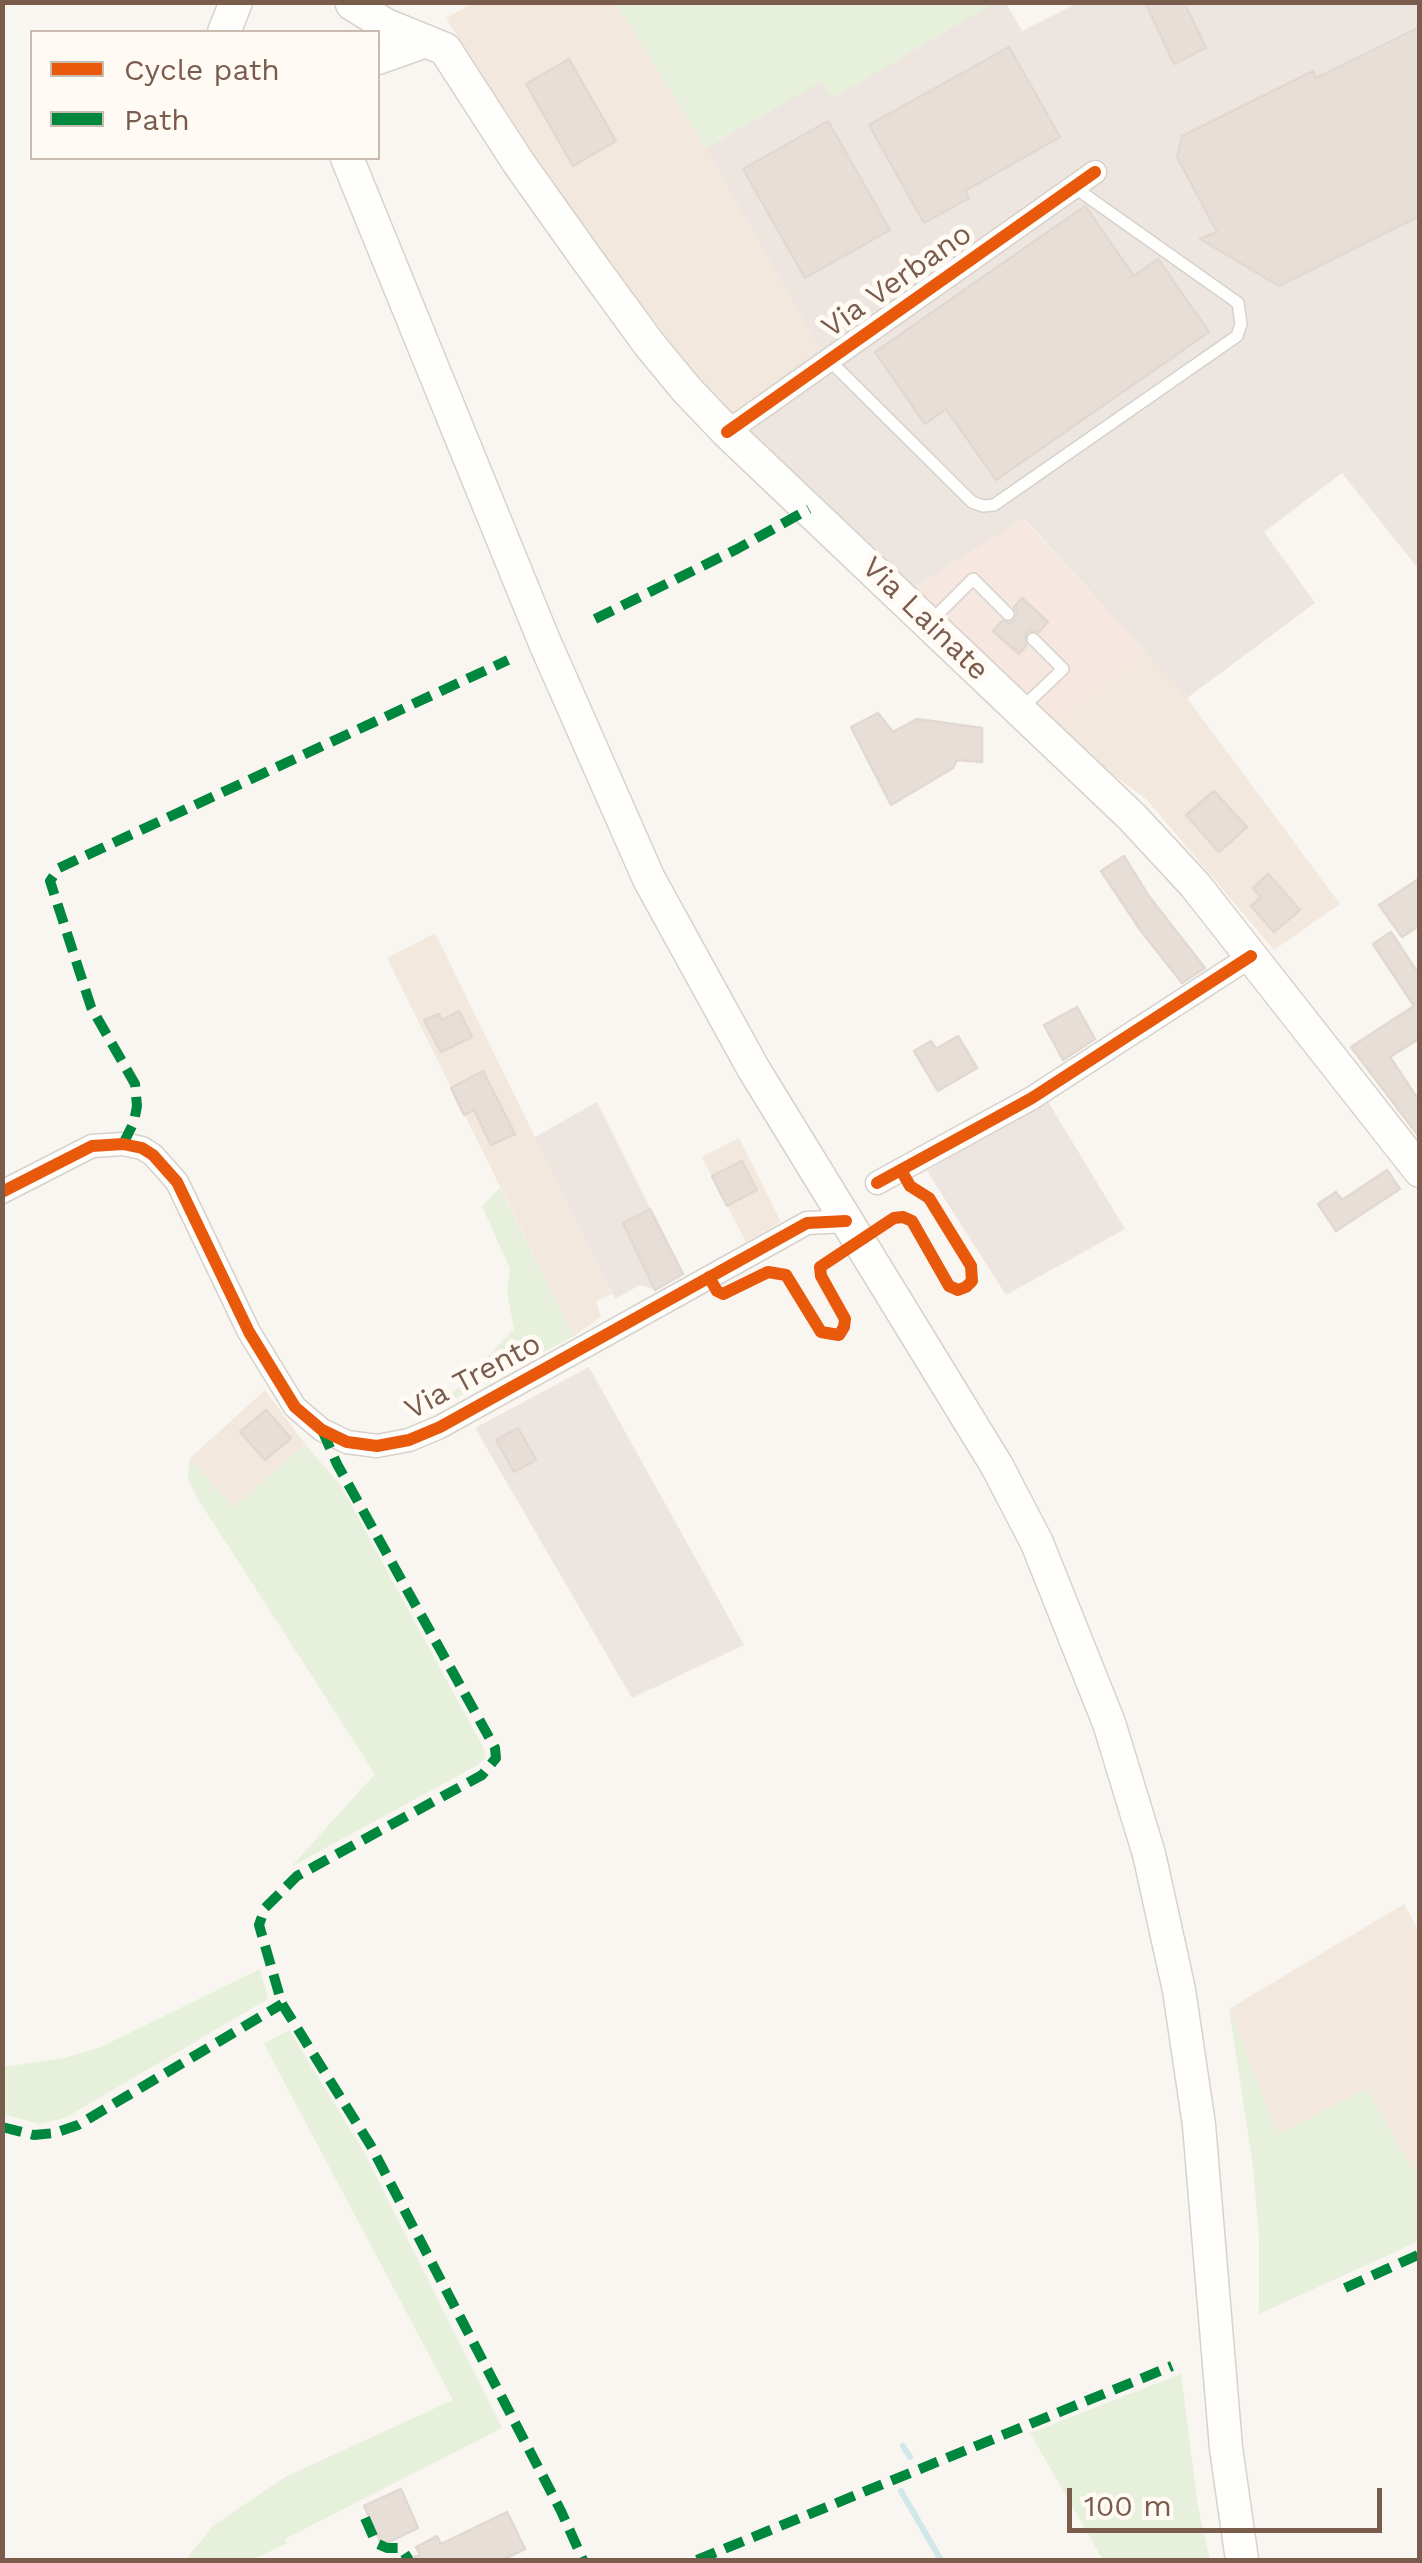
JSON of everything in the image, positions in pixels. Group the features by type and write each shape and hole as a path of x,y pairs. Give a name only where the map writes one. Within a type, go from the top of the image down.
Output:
{"main road":[{"path":"225,30 236,2"},
{"path":"355,13 426,41"},
{"path":"380,57 426,41"},
{"name":"Via Lainate","path":"426,41 445,49 454,59 518,162 649,344 727,432 1132,817 1194,885 1418,1166"},
{"path":"346,160 545,643 649,879 700,977 998,1466 1037,1543 1109,1723 1149,1854 1180,1990 1198,2124 1226,2448 1242,2560"}],"street":[{"name":"Via Verbano","path":"727,432 1096,172"},
{"path":"877,1183 1046,1089 1251,956"},
{"name":"Via Trento","path":"2,1192 92,1146 124,1144 153,1155 178,1182 248,1332 295,1407 322,1430 346,1442 377,1446 409,1440 440,1427 806,1223"},
{"path":"806,1223 826,1188"},
{"path":"806,1223 846,1222"}],"lane":[{"path":"829,360 972,502 994,506 1237,336 1242,324 1238,303 1074,187"},
{"path":"929,623 973,579 1008,614"},
{"path":"1020,710 1063,669 1033,639"}],"shaded area":[{"path":"474,3 616,3 706,148 821,348 730,415 629,293 525,149 446,18"},
{"path":"993,3 1006,3 1022,31 1078,3 1419,3 1419,564 1416,566 1342,473 1264,532 1315,603 1187,698 1024,518 910,590 730,415 820,348 706,148 823,80 834,97"},
{"path":"1023,518 1146,652 1049,726 910,590"},
{"path":"1146,652 1187,698 1340,904 1274,950 1147,800 1049,726"},
{"path":"435,933 612,1294 596,1301 601,1317 574,1336 387,958"},
{"path":"1047,1100 1125,1229 1006,1295 927,1171"},
{"path":"597,1102 683,1274 655,1290 640,1285 615,1299 535,1137"},
{"path":"739,1138 781,1222 746,1242 702,1157"},
{"path":"589,1367 744,1645 632,1698 475,1428"},
{"path":"265,1390 305,1444 233,1508 190,1458"},
{"path":"1404,1904 1419,1931 1419,2179 1366,2089 1278,2135 1229,2009"}],"green space":[{"path":"616,3 993,3 833,98 822,81 706,148"},
{"path":"500,1188 574,1336 439,1407 514,1329 507,1292 510,1269 482,1206"},
{"path":"305,1444 341,1486 486,1758 291,1867 375,1774 188,1478 190,1458 233,1508"},
{"path":"260,1969 268,1999 65,2118 39,2124 3,2114 3,2067 64,2058 99,2048"},
{"path":"1229,2009 1278,2134 1366,2089 1419,2179 1419,2241 1259,2314 1259,2235 1253,2166"},
{"path":"289,2030 362,2148 502,2428 285,2539 287,2543 252,2560 185,2560 213,2526 285,2477 453,2400 264,2044"},
{"path":"1181,2374 1198,2507 1210,2560 1103,2560 1030,2433"}],"building":[{"path":"1145,2 1184,2 1206,48 1174,64"},
{"path":"1420,27 1420,216 1279,286 1200,239 1217,232 1177,157 1182,136 1313,71 1316,78"},
{"path":"1009,47 1060,137 965,191 969,198 924,223 869,125"},
{"path":"569,59 616,141 573,166 526,84"},
{"path":"828,121 890,230 805,278 743,169"},
{"path":"1085,206 1134,276 1158,259 1209,332 996,480 946,409 925,424 875,352"},
{"path":"1022,598 1048,622 1039,632 1026,633 1026,646 1019,654 993,631 1002,621 1015,620 1014,607"},
{"path":"878,713 893,732 917,719 982,728 982,762 957,760 953,768 891,805 851,727"},
{"path":"1214,791 1247,827 1219,852 1186,815"},
{"path":"1124,856 1148,895 1205,968 1182,983 1101,871"},
{"path":"1268,874 1300,910 1274,932 1251,906 1261,897 1253,888"},
{"path":"1420,878 1420,925 1402,937 1379,905"},
{"path":"1391,932 1420,976 1420,1038 1390,1057 1420,1102 1420,1138 1351,1047 1414,1006 1373,944"},
{"path":"1077,1007 1095,1039 1063,1060 1044,1025"},
{"path":"459,1011 472,1037 441,1052 424,1020 439,1014 442,1020"},
{"path":"958,1036 977,1068 938,1091 914,1051 931,1041 936,1049"},
{"path":"483,1071 515,1134 491,1145 474,1110 464,1115 451,1088"},
{"path":"742,1161 757,1190 727,1206 712,1176"},
{"path":"1387,1170 1400,1189 1336,1231 1318,1204 1336,1192 1342,1200"},
{"path":"650,1209 683,1274 655,1290 623,1223"},
{"path":"266,1410 291,1438 265,1460 240,1432"},
{"path":"518,1428 536,1460 514,1472 496,1440"},
{"path":"401,2489 418,2528 382,2545 364,2506"},
{"path":"507,2512 525,2549 502,2560 408,2560 420,2555 416,2547 437,2536 441,2544"}],"waterway":[{"path":"903,2446 910,2457"},
{"path":"901,2491 941,2560"}],"marked path":[{"path":"595,619 809,509"},
{"path":"123,1144 134,1122 135,1084 91,1007 50,881 59,868 508,660"},
{"path":"322,1430 337,1464 495,1748 496,1758 482,1775 297,1876 265,1908 259,1925 282,2004 371,2146 583,2560"},
{"path":"2,2127 34,2135 78,2125 282,2004"},
{"path":"1345,2288 1420,2254"},
{"path":"697,2560 1172,2366"},
{"path":"365,2518 376,2543 401,2548 409,2560"}],"cycle path":[{"path":"727,432 1095,172"},
{"path":"877,1183 1032,1098 1251,956"},
{"path":"2,1192 92,1146 123,1144 153,1155 177,1182 249,1332 295,1407 322,1430 347,1442 377,1446 409,1440 440,1427 807,1223 846,1221"},
{"path":"709,1277 723,1294 768,1272 786,1275 821,1332 839,1335 845,1319 820,1267 894,1218 903,1217 912,1221 949,1286 958,1290 966,1287 972,1281 971,1266 929,1198 910,1186 901,1170"}]}
